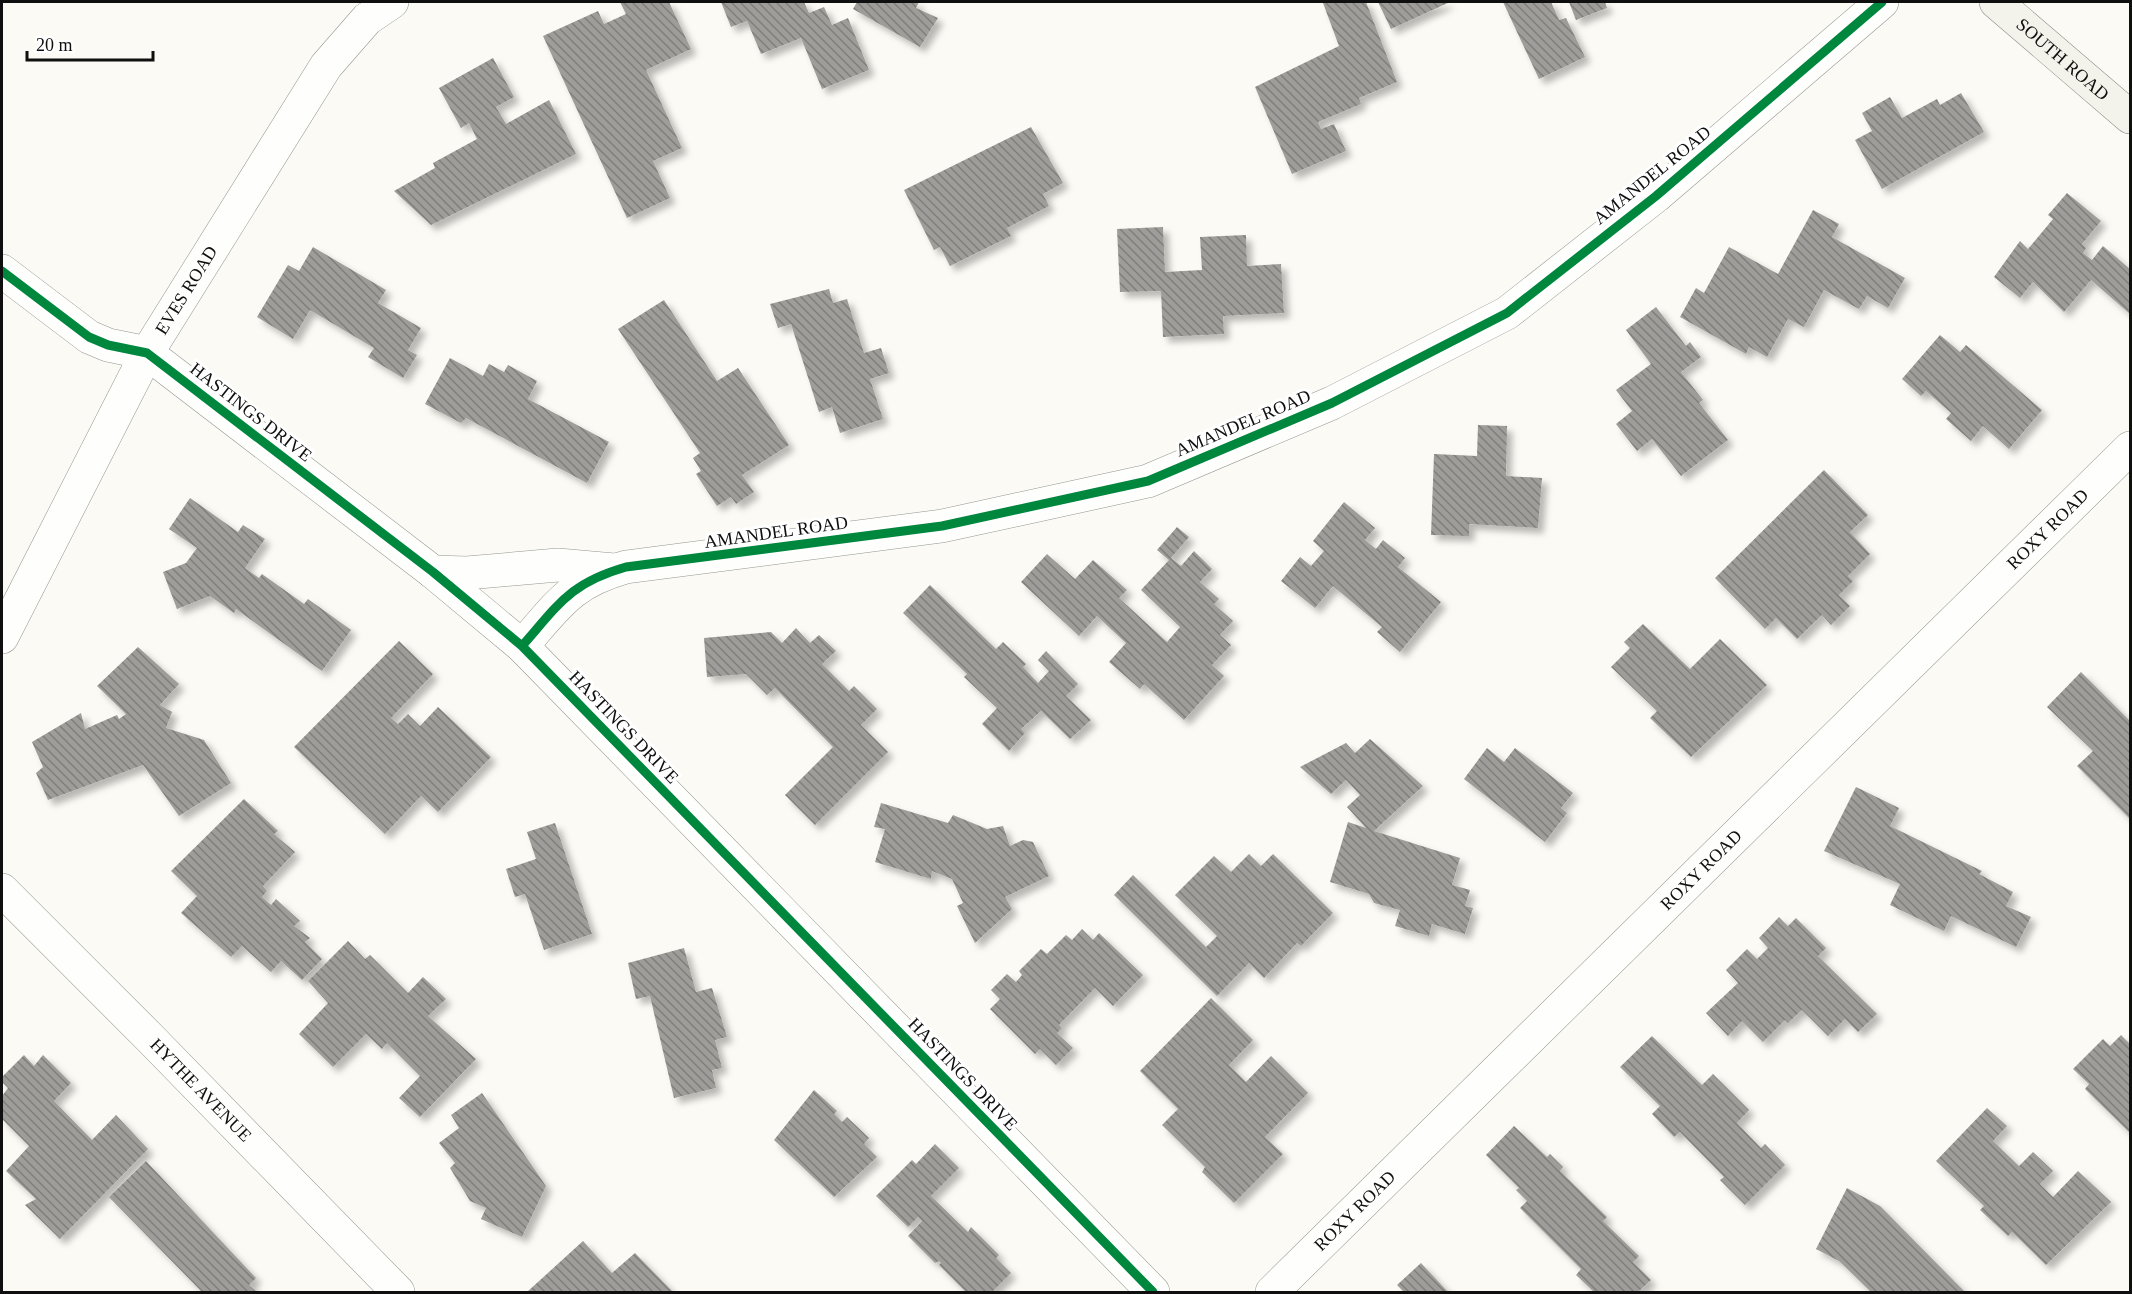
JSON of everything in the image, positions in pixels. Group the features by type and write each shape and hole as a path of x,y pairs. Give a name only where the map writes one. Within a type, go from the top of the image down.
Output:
{"street":[{"name":"EVES ROAD","path":"2,637 147,353 326,66 367,19 392,2"},
{"name":"AMANDEL ROAD","path":"522,646 570,592 599,574 942,526 1148,481 1332,403 1507,313 1656,196 1882,2"},
{"name":"SOUTH ROAD","path":"1996,2 2130,117"},
{"name":"HASTINGS DRIVE","path":"2,271 89,337 108,345 147,353 433,572 522,646 1153,1293"},
{"name":"ROXY ROAD","path":"1272,1293 2130,448"},
{"path":"433,572 467,573 558,565 616,570"},
{"name":"HYTHE AVENUE","path":"2,890 151,1039 398,1293"}],"building":[{"path":"620,2 669,2 691,49 646,70 682,148 653,161 670,198 627,218 543,36 598,11 604,24 626,14"},
{"path":"721,2 804,2 809,13 824,7 832,25 848,18 869,70 822,89 801,38 761,54 747,21 731,27"},
{"path":"857,2 919,2 916,8 938,18 920,47 853,9"},
{"path":"1366,2 1397,82 1359,98 1361,104 1318,122 1321,129 1334,124 1346,151 1292,174 1255,87 1339,46 1323,3"},
{"path":"1378,2 1450,2 1391,29"},
{"path":"1503,2 1551,2 1559,20 1566,18 1585,57 1539,79"},
{"path":"1569,2 1605,2 1607,8 1576,20"},
{"path":"493,58 514,97 496,107 506,124 549,100 576,154 431,225 394,191 435,168 433,163 477,139 469,123 461,128 439,88"},
{"path":"1961,93 1984,132 1882,189 1855,140 1872,131 1862,113 1890,97 1902,118 1937,99 1940,105"},
{"path":"1031,127 1063,183 1043,194 1049,206 1007,228 1011,236 950,266 940,247 934,250 904,190"},
{"path":"2067,193 2101,221 2082,244 2086,248 2083,253 2092,260 2103,246 2130,269 2130,314 2091,280 2064,312 2033,282 2020,298 1994,277 2020,241 2028,249 2053,219 2048,215"},
{"path":"1813,210 1839,224 1832,237 1905,278 1888,308 1867,296 1859,309 1824,290 1804,327 1788,319 1767,357 1749,347 1746,354 1680,317 1696,288 1704,293 1729,247 1778,274"},
{"path":"1163,227 1165,272 1202,270 1200,237 1246,235 1247,266 1281,264 1284,313 1223,316 1224,334 1163,337 1161,291 1120,292 1117,229"},
{"path":"313,247 386,290 378,303 421,328 408,350 417,355 403,378 368,357 374,348 310,310 293,339 257,317 288,265 299,271"},
{"path":"829,289 833,303 847,299 864,353 881,348 889,373 870,379 883,419 840,433 832,407 819,412 791,324 778,328 770,304"},
{"path":"664,300 717,381 738,368 789,445 742,475 754,492 736,504 731,497 717,506 696,474 701,471 693,458 700,453 618,329"},
{"path":"1656,307 1686,346 1690,342 1701,357 1681,372 1703,400 1699,403 1728,440 1681,476 1652,439 1637,451 1616,424 1632,411 1616,390 1651,364 1626,330"},
{"path":"1940,335 1960,352 1966,345 2042,410 2009,449 1983,426 1971,441 1946,419 1951,413 1926,391 1921,396 1902,379"},
{"path":"450,358 483,376 489,364 504,372 508,365 537,381 528,399 609,442 587,483 466,418 461,423 425,404"},
{"path":"1478,425 1507,426 1506,476 1542,478 1538,528 1469,524 1469,536 1431,535 1434,454 1477,456"},
{"path":"1824,470 1868,515 1850,532 1870,554 1848,576 1853,581 1839,595 1850,606 1831,625 1822,615 1797,639 1776,618 1765,629 1715,578"},
{"path":"190,498 238,532 243,525 265,539 245,568 259,578 262,574 304,604 308,599 351,630 322,671 236,609 234,613 210,596 177,609 163,572 186,563 197,548 169,529"},
{"path":"1344,502 1375,528 1365,540 1376,549 1383,540 1405,558 1398,567 1441,602 1400,652 1377,632 1382,627 1333,586 1315,608 1281,581 1300,557 1311,566 1324,551 1313,541"},
{"path":"1177,527 1189,537 1171,558 1181,566 1194,551 1212,569 1200,582 1219,599 1214,604 1233,621 1220,635 1231,645 1212,665 1224,676 1184,720 1144,684 1140,689 1109,662 1126,643 1097,616 1079,636 1021,582 1047,554 1075,579 1093,560 1127,590 1119,598 1167,642 1180,627 1141,590 1169,560 1157,550"},
{"path":"930,585 996,649 1003,642 1026,664 1023,667 1038,683 1049,671 1038,660 1046,651 1078,684 1066,696 1091,720 1070,739 1041,711 1021,729 1025,733 1009,751 982,724 997,708 964,677 967,674 903,613"},
{"path":"1643,624 1690,669 1720,639 1767,685 1691,757 1650,718 1657,711 1611,667 1630,648 1624,642"},
{"path":"796,628 810,643 819,635 836,651 822,664 849,691 854,686 877,709 861,725 888,752 815,825 785,795 833,747 775,688 767,695 746,674 707,677 704,638 771,632 782,643"},
{"path":"399,641 433,674 391,718 398,724 408,714 420,726 438,707 491,757 438,812 421,796 385,834 294,747"},
{"path":"138,647 179,684 160,705 172,712 166,728 204,740 231,783 179,816 143,765 48,800 36,773 43,767 32,742 81,713 85,729 117,715 119,719 126,714 97,686"},
{"path":"2081,672 2130,721 2130,819 2077,766 2093,751 2047,707"},
{"path":"1370,739 1423,786 1374,831 1460,858 1452,885 1470,890 1465,906 1473,908 1465,934 1432,924 1429,936 1395,926 1400,910 1374,903 1369,894 1330,882 1348,822 1366,828 1347,807 1360,795 1346,780 1331,794 1300,767 1346,743 1355,753"},
{"path":"1487,748 1504,762 1515,748 1573,793 1561,808 1567,813 1545,842 1464,779"},
{"path":"1856,787 1899,808 1890,826 1982,871 1979,874 2013,892 2006,906 2031,917 2016,947 1951,916 1944,931 1890,905 1900,884 1824,851"},
{"path":"244,799 278,831 274,834 295,852 263,886 267,891 262,897 271,905 276,899 300,921 294,926 310,938 305,942 322,959 302,980 281,961 271,972 242,946 231,957 181,913 197,896 171,871"},
{"path":"881,803 948,823 953,815 987,829 1003,826 1010,846 1023,840 1033,842 1049,876 1005,897 1012,909 975,943 957,906 963,903 952,879 932,871 931,879 875,862 885,829 874,827"},
{"path":"555,823 592,934 544,950 525,894 515,897 506,869 536,859 527,832"},
{"path":"1249,854 1261,866 1273,854 1333,913 1301,946 1297,943 1264,978 1249,963 1217,996 1114,895 1133,875 1206,947 1217,936 1175,895 1214,856 1231,872"},
{"path":"1779,917 1788,926 1796,918 1826,948 1818,956 1877,1014 1858,1032 1845,1019 1828,1036 1802,1010 1788,1023 1785,1020 1763,1042 1742,1021 1728,1036 1706,1013 1738,983 1726,970 1747,949 1757,959 1768,948 1759,938"},
{"path":"1082,929 1093,940 1099,933 1143,975 1113,1006 1095,988 1059,1025 1062,1028 1057,1033 1073,1048 1056,1065 1040,1049 1035,1054 990,1009 1000,999 991,990 1007,974 1016,982 1022,975 1019,971 1041,949 1047,954 1066,935 1072,940"},
{"path":"348,941 365,959 370,955 408,993 423,977 446,999 428,1016 476,1059 420,1117 399,1098 420,1076 387,1043 382,1049 366,1034 333,1067 299,1034 328,1003 308,981"},
{"path":"684,948 696,992 712,988 727,1037 715,1040 722,1068 712,1070 716,1088 674,1098 650,996 636,999 628,963"},
{"path":"1211,998 1253,1040 1229,1065 1246,1082 1271,1056 1308,1093 1265,1137 1283,1154 1234,1203 1202,1172 1205,1167 1162,1125 1178,1109 1140,1071"},
{"path":"2121,1035 2130,1044 2130,1133 2085,1089 2089,1084 2073,1069 2103,1039 2110,1046"},
{"path":"1652,1036 1702,1085 1713,1074 1749,1110 1737,1123 1761,1148 1765,1144 1785,1165 1745,1205 1720,1180 1724,1177 1680,1132 1674,1137 1652,1114 1660,1106 1620,1067"},
{"path":"24,1055 34,1066 43,1055 71,1083 54,1101 92,1140 116,1115 148,1149 60,1239 25,1205 36,1199 6,1171 29,1146 2,1119 2,1096 8,1088 2,1082 2,1077"},
{"path":"814,1090 837,1111 834,1114 842,1122 847,1117 869,1138 864,1144 877,1157 834,1197 774,1140"},
{"path":"482,1093 546,1186 522,1237 481,1219 486,1208 470,1201 450,1168 455,1163 439,1143 459,1128 451,1115"},
{"path":"1987,1108 2007,1126 1993,1141 2019,1166 2033,1152 2053,1171 2040,1184 2053,1197 2078,1171 2111,1202 2046,1265 2012,1232 2008,1236 1980,1210 1984,1206 1936,1161"},
{"path":"1514,1126 1547,1157 1550,1154 1563,1167 1560,1171 1607,1217 1603,1221 1639,1256 1633,1262 1651,1280 1638,1292 1594,1292 1576,1275 1581,1269 1520,1208 1527,1201 1516,1190 1519,1188 1486,1155"},
{"path":"935,1144 959,1168 931,1196 968,1232 971,1227 999,1255 996,1258 1011,1273 992,1292 966,1292 939,1265 941,1263 939,1261 935,1263 908,1236 922,1221 918,1217 908,1227 876,1196 912,1160 916,1164"},
{"path":"146,1161 256,1278 249,1285 257,1292 202,1292 109,1197"},
{"path":"1847,1188 1880,1206 1965,1292 1871,1292 1839,1261 1816,1249"},
{"path":"583,1241 612,1273 635,1253 673,1292 527,1292"},
{"path":"1421,1263 1448,1292 1404,1292 1397,1285"}],"cycle path":[{"path":"522,646 556,607 578,588 591,580 626,567 942,526 1148,481 1332,403 1507,313 1656,196 1882,2"},
{"path":"2,271 89,337 108,345 147,353 433,572 522,646 1153,1292"}]}
